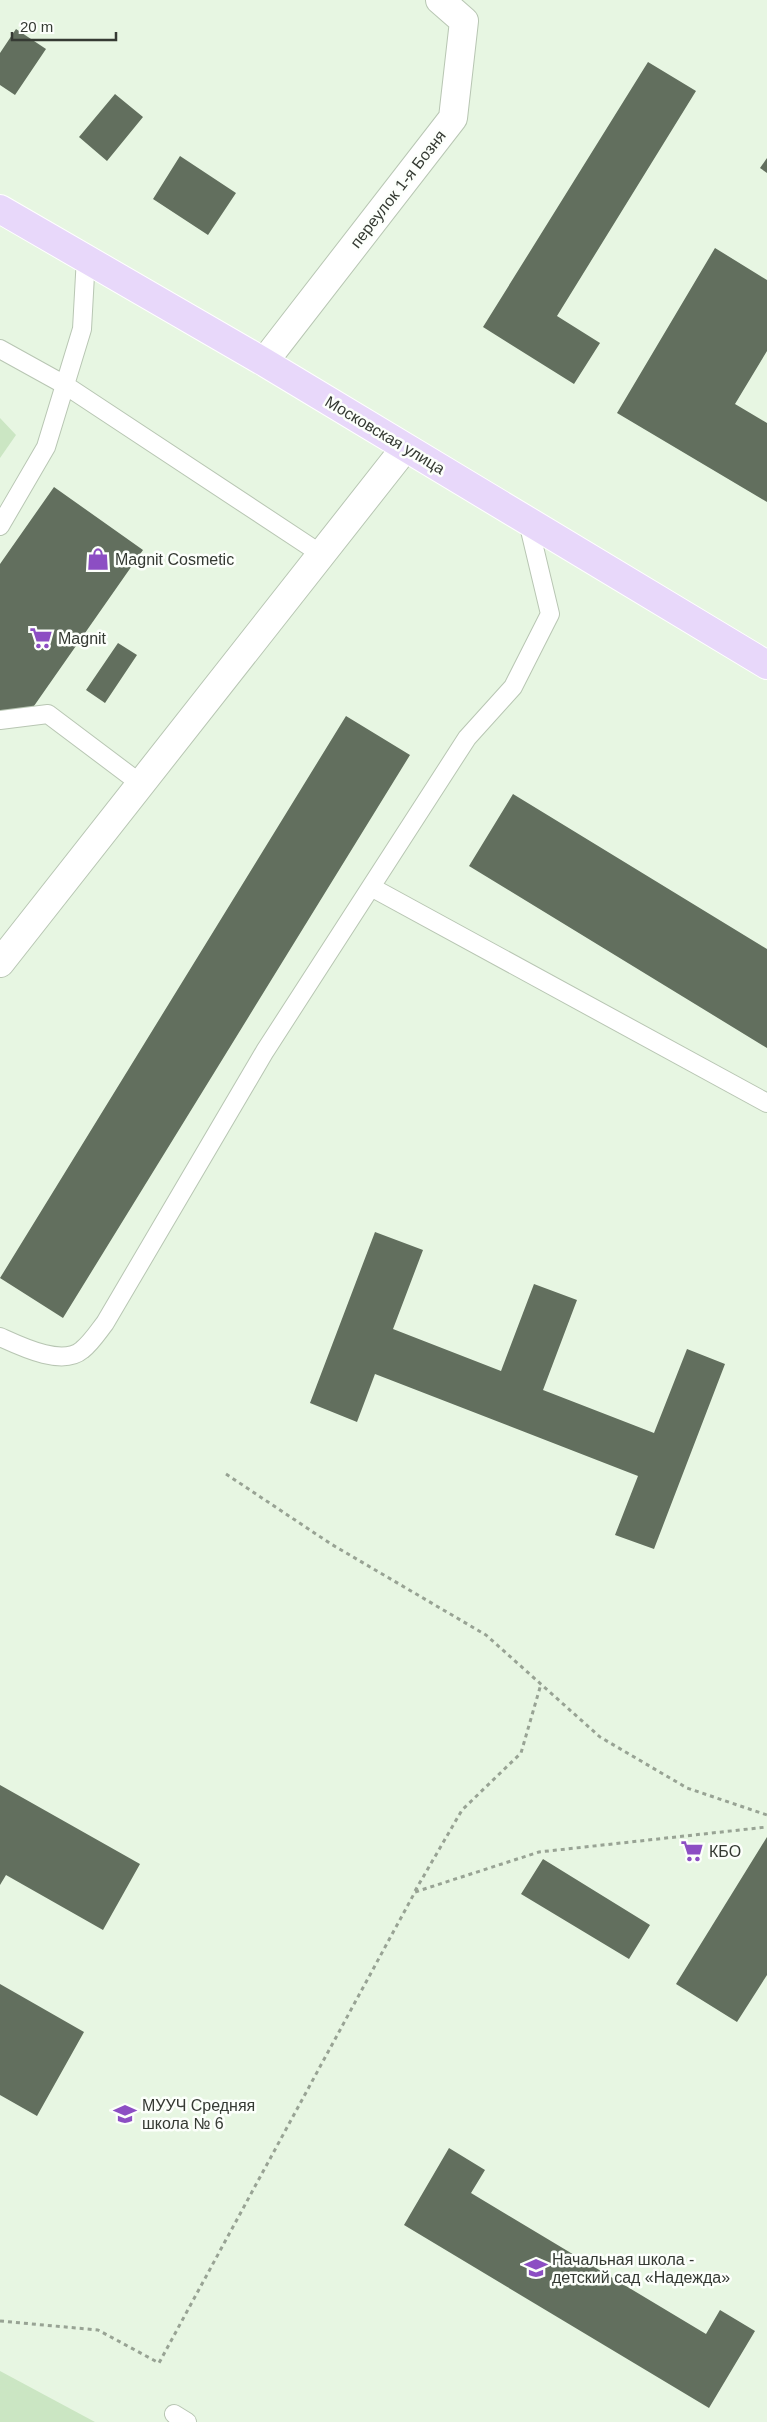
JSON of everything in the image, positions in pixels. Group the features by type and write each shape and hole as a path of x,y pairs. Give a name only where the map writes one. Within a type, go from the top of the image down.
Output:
{"main road":[{"name":"Московская улица","path":"0,209 86,257 264,362 767,665"}],"street":[{"name":"переулок 1-я Бозня","path":"264,362 453,118 464,21 440,0"},
{"path":"0,963 405,448"}],"lane":[{"path":"0,526 46,447 82,328 86,257"},
{"path":"0,350 65,385 321,554"},
{"path":"0,1337 36,1352 63,1357 81,1352 105,1323 265,1051 467,738 513,687 550,614 528,522"},
{"path":"0,720 48,714 141,784"},
{"path":"371,887 767,1103"}],"path":[{"path":"226,1474 331,1544 486,1635 600,1737 687,1788 767,1815"},
{"path":"0,2321 98,2330 159,2363 414,1892 462,1810 521,1753 541,1684"},
{"path":"414,1892 539,1852 767,1826"}],"green space":[{"path":"0,418 16,435 0,458"},
{"path":"0,2371 95,2422 0,2422"}],"building":[{"path":"16,29 46,49 15,95 0,85 0,53"},
{"path":"648,62 696,91 557,316 600,343 574,384 483,327"},
{"path":"115,94 143,117 107,161 79,137"},
{"path":"180,156 236,193 208,235 153,199"},
{"path":"767,158 767,173 760,168"},
{"path":"715,248 767,280 767,351 735,404 767,423 767,502 617,413"},
{"name":"Magnit","path":"54,487 143,550 20,726 0,712 0,564"},
{"path":"118,643 137,655 105,703 86,690"},
{"path":"346,716 410,755 63,1318 0,1278"},
{"path":"513,794 767,949 767,1048 469,866"},
{"path":"375,1232 423,1250 393,1329 501,1371 534,1284 577,1300 543,1390 654,1433 687,1349 725,1364 654,1549 615,1535 638,1476 375,1374 357,1422 310,1403"},
{"path":"0,1785 140,1864 103,1930 6,1875 0,1885"},
{"path":"767,1837 767,1975 737,2022 676,1984"},
{"path":"543,1859 650,1925 629,1959 521,1894"},
{"path":"0,1984 84,2032 37,2116 0,2095"},
{"name":"Начальная школа - детский сад «Надежда»","path":"449,2148 485,2170 471,2193 706,2334 720,2310 755,2331 709,2408 404,2225"}],"place":[{"name":"Magnit Cosmetic","path":"98,559"},
{"name":"Magnit","path":"41,638"},
{"name":"КБО","path":"692,1851"},
{"name":"МУУЧ Средняя школа № 6","path":"125,2114"},
{"name":"Начальная школа - детский сад «Надежда»","path":"536,2268"}]}
